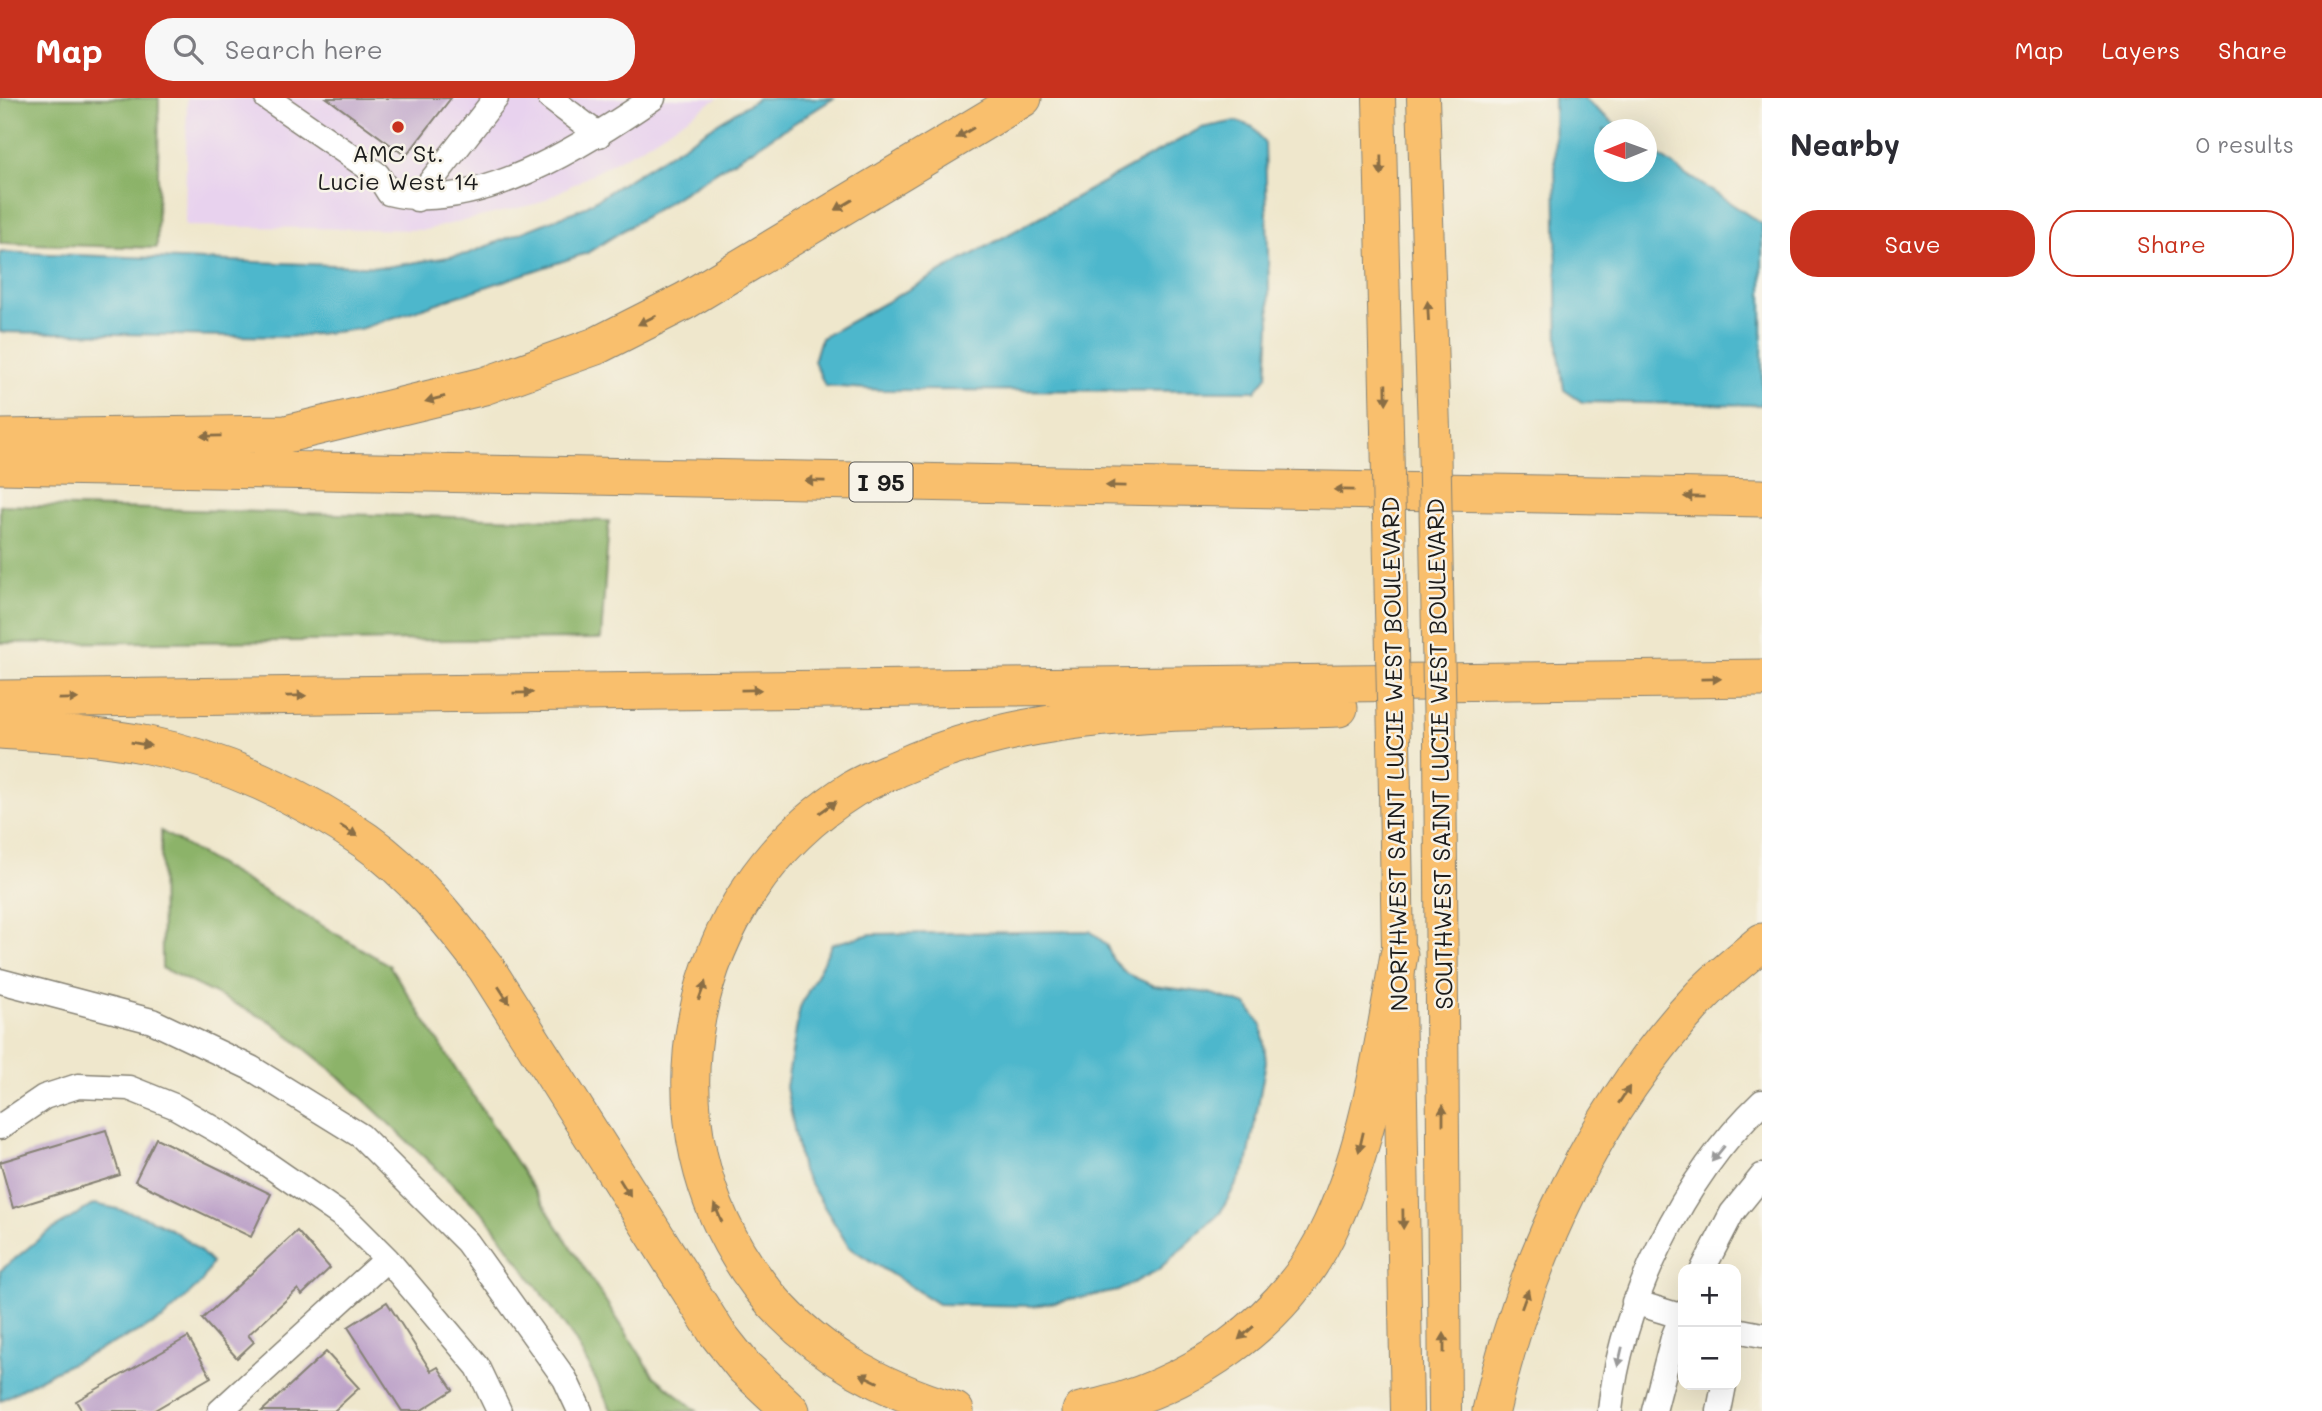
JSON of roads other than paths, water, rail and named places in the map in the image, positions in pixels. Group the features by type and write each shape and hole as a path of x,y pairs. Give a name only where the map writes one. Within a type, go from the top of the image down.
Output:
{"highway":[{"path":"0,438 286,434 484,386 596,345 685,301 1023,98"},
{"name":"I 95","path":"0,466 1762,498"},
{"path":"0,699 1762,678"},
{"path":"955,1411 908,1397 857,1372 803,1332 760,1286 718,1216 695,1142 690,1073 697,1005 723,934 757,875 803,825 855,788 929,755 1014,730 1077,718 1525,700 1660,679"},
{"path":"0,730 88,735 150,745 221,765 304,802 367,841 410,879 453,926 486,968 709,1322 744,1367 791,1411"},
{"path":"1491,1411 1524,1300 1560,1208 1595,1139 1643,1065 1695,1004 1762,942"},
{"path":"1081,1411 1140,1397 1180,1379 1229,1348 1266,1316 1297,1280 1332,1225 1358,1155 1380,1061 1399,955"}],"main road":[{"name":"NORTHWEST SAINT LUCIE WEST BOULEVARD","path":"1380,98 1406,1411"},
{"name":"SOUTHWEST SAINT LUCIE WEST BOULEVARD","path":"1423,98 1434,429 1440,740 1445,1411"}],"street":[{"path":"267,98 377,174 389,193 417,199 503,182 598,135 653,98"},
{"path":"417,199 496,98"},
{"path":"550,98 598,135"},
{"path":"0,981 152,1021 251,1068 361,1136 467,1242 565,1379 578,1411"},
{"path":"0,1127 44,1097 78,1086 129,1088 174,1106 225,1135 348,1220 387,1259 478,1367 499,1411"},
{"path":"1609,1411 1634,1302 1668,1233 1705,1169 1762,1102"},
{"path":"1706,1264 1732,1213 1762,1176"},
{"path":"220,1411 387,1259"},
{"path":"1634,1302 1678,1315"},
{"path":"1654,1411 1680,1327"},
{"path":"1719,1411 1723,1390"}],"water":[{"path":"758,98 834,98 587,253 360,329 290,337 0,332 0,252 386,267 467,254 583,208"},
{"path":"1554,98 1583,98 1609,119 1594,119 1594,182 1657,182 1657,155 1762,224 1762,405 1582,402 1564,390 1558,348"},
{"path":"1236,121 1253,127 1265,144 1270,326 1267,376 1255,391 881,390 825,386 814,361 821,338 1201,128"},
{"path":"1090,931 1106,944 1113,960 1127,974 1154,986 1209,993 1247,1005 1262,1026 1266,1062 1247,1165 1220,1213 1158,1270 1118,1291 1034,1306 938,1304 849,1247 802,1171 786,1087 800,1007 832,944 871,934"},
{"path":"94,1204 144,1217 173,1230 212,1263 201,1283 162,1320 51,1373 0,1401 0,1271 45,1234"}],"place":[{"name":"AMC St. Lucie West 14","path":"398,127"}]}
